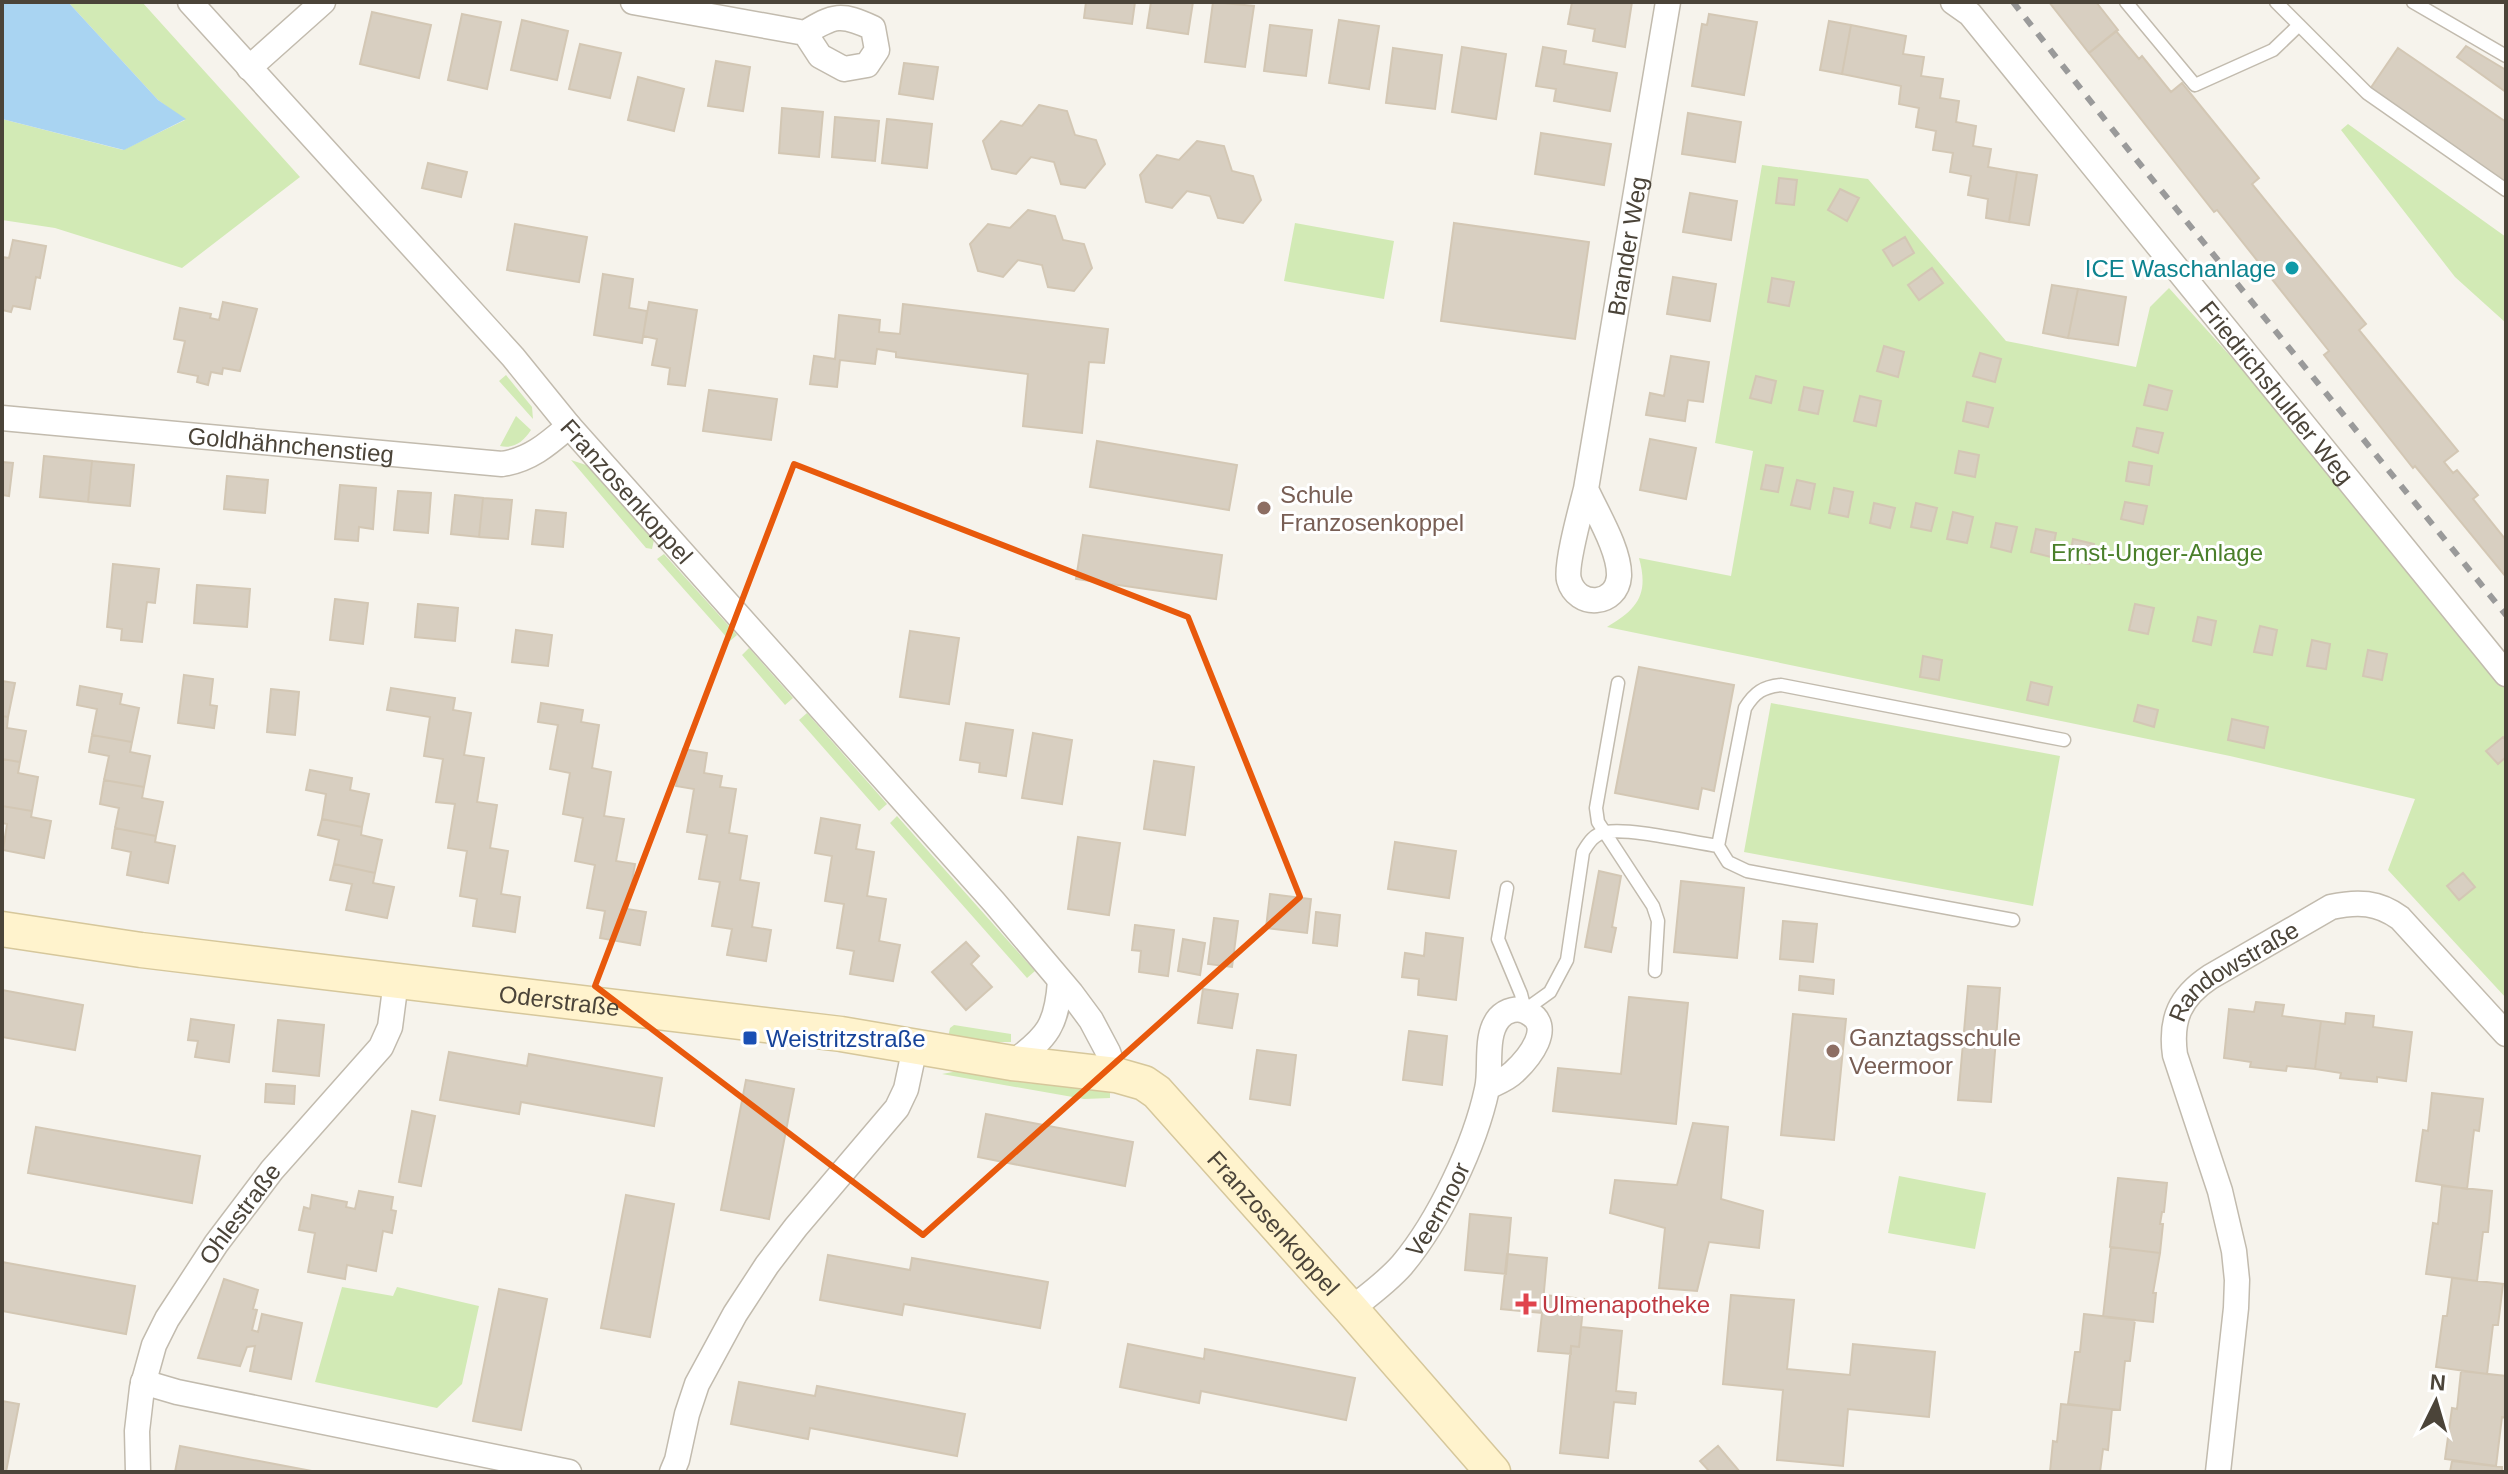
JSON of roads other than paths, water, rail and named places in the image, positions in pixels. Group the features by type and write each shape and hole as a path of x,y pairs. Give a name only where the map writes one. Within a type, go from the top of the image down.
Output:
{"street":[{"name":"Franzosenkoppel","path":"190,2 513,357 569,426 994,902 1091,1020 1116,1075 1144,1083 1157,1092 1493,1472"},
{"path":"249,68 323,2"},
{"path":"633,2 805,33"},
{"name":"Brander Weg","path":"1586,489 1668,2"},
{"name":"Friedrichshulder Weg","path":"1953,2 1970,14 2506,674"},
{"name":"Goldhähnchenstieg","path":"2,418 502,464 520,462 536,453 569,426"},
{"name":"Randowstraße","path":"2218,1472 2237,1280 2228,1218 2175,1055 2173,1037 2176,1018 2184,1000 2210,977 2331,907 2350,902 2372,904 2400,918 2506,1034"},
{"name":"Oderstraße","path":"2,929 141,950 783,1027 1012,1063 1116,1075"},
{"name":"Ohlestraße","path":"138,1472 137,1431 143,1382 154,1345 167,1319 216,1244 272,1170 381,1047 390,1027 396,981"},
{"path":"1012,1063 1046,1033 1055,1016 1060,981"},
{"name":"Veermoor","path":"1351,1309 1386,1282 1420,1240 1467,1153 1488,1087 1488,1059 1499,1018 1510,1010 1525,1010"},
{"path":"1488,1087 1513,1074 1536,1047 1539,1027 1534,1017 1525,1010"},
{"path":"672,1472 697,1384 712,1354 767,1265 897,1108 906,1089 915,1047"},
{"path":"143,1382 177,1392 569,1472"}],"lane":[{"path":"2126,2 2195,85 2273,50 2299,25"},
{"path":"2276,2 2367,93 2506,190"},
{"path":"2413,2 2506,56"},
{"path":"1618,683 1596,808 1598,822 1653,906 1658,921 1655,971"},
{"path":"2013,920 1747,871 1728,862 1718,846 1745,708 1753,694 1766,686 1781,685 2064,740"},
{"path":"1507,888 1498,939 1525,1010 1550,992 1567,960 1583,852 1591,839 1604,832 1624,832 1718,846"}],"water":[{"path":"2,2 68,2 158,100 186,119 124,150 2,119"}],"railway":[{"path":"2013,2 2131,153 2506,615"}],"place":[{"name":"ICE Waschanlage","path":"2292,268"},
{"name":"Schule Franzosenkoppel","path":"1264,508"},
{"name":"Weistritzstraße","path":"750,1038"},
{"name":"Ganztagsschule Veermoor","path":"1833,1051"},
{"name":"Ulmenapotheke","path":"1526,1304"}],"park label":[{"name":"Ernst-Unger-Anlage","path":"2157,552"}]}
